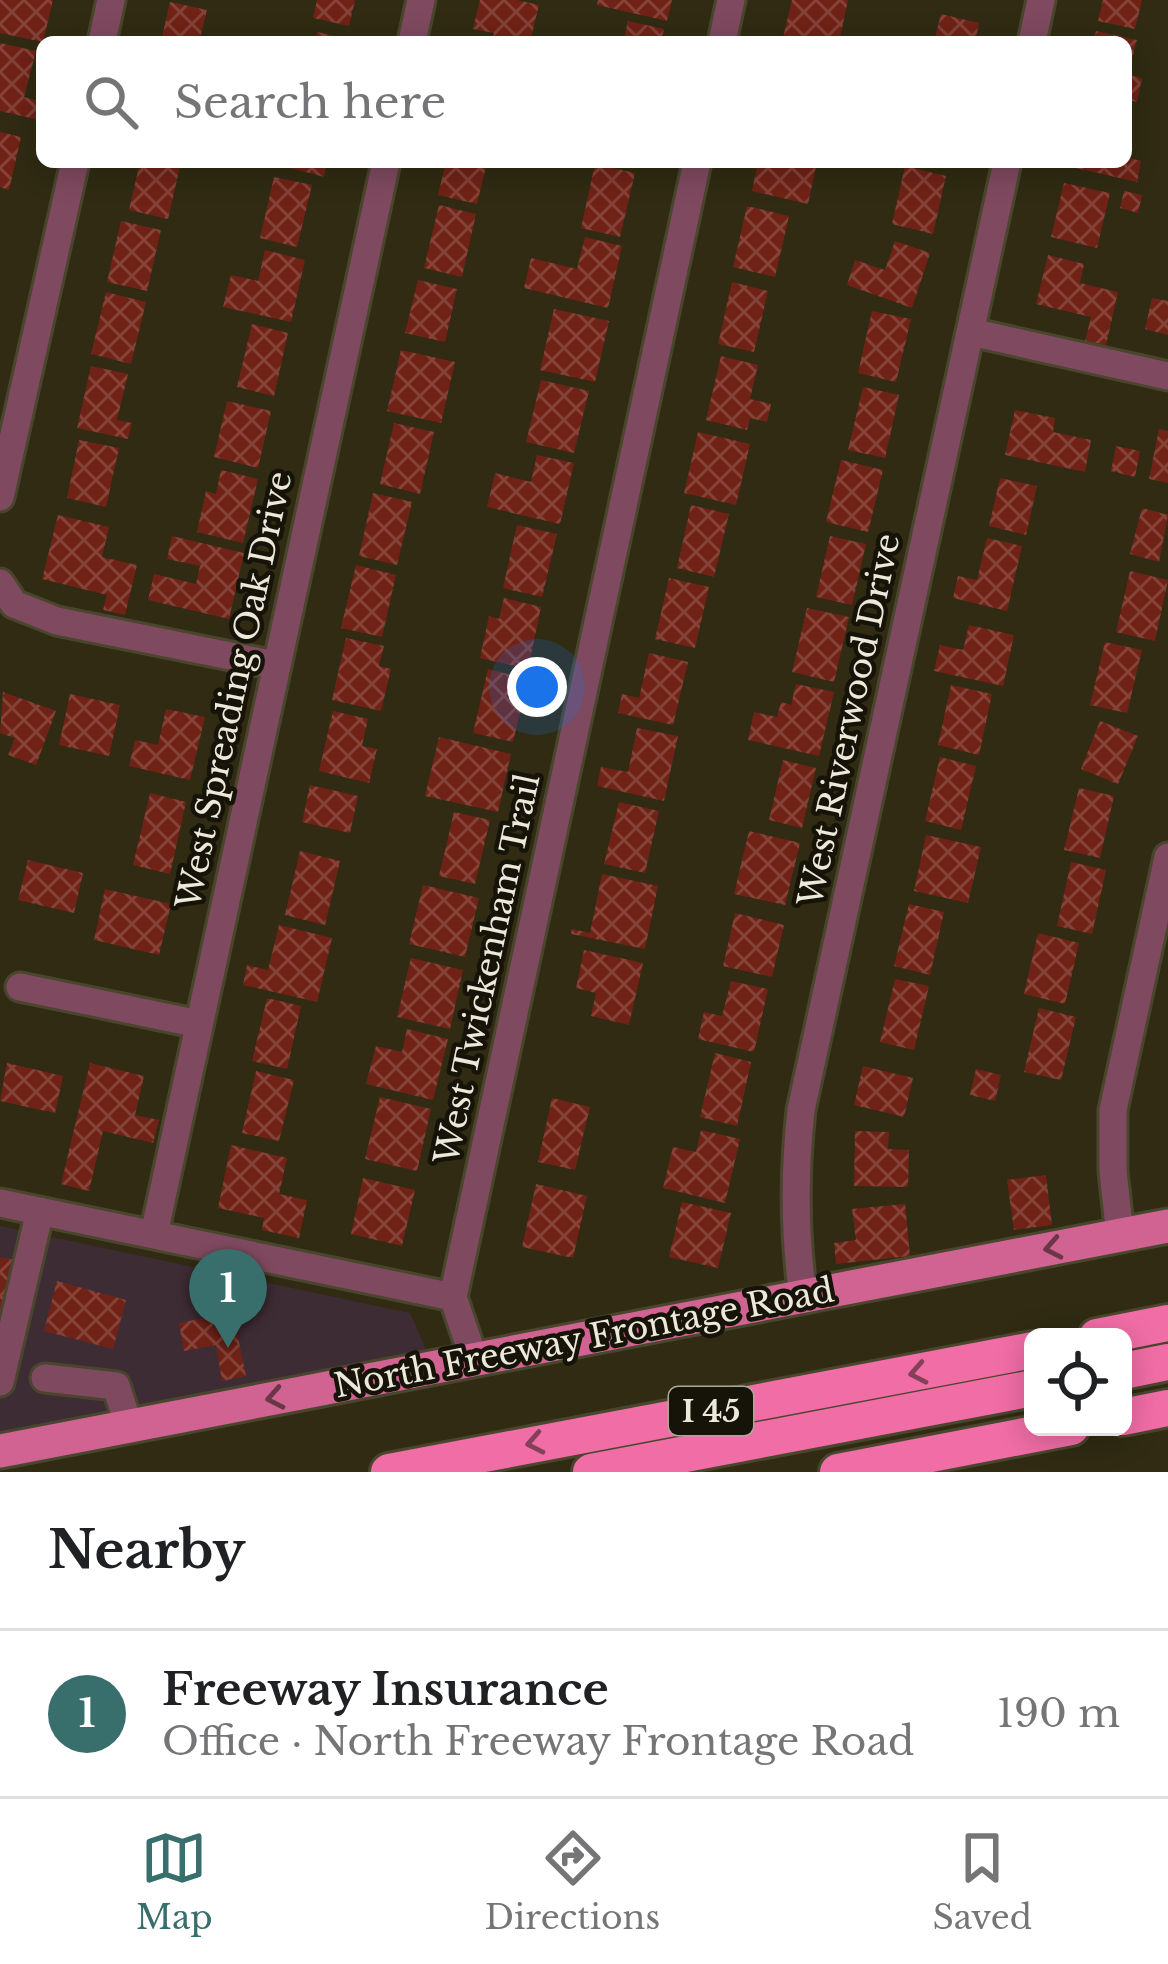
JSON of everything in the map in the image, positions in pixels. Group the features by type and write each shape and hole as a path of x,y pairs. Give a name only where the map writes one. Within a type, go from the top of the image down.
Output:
{"highway":[{"path":"1132,1330 1168,1323"},
{"name":"I 45","path":"389,1472 1024,1352"},
{"path":"1132,1369 1168,1363"},
{"name":"I 45","path":"591,1472 1024,1390"},
{"path":"1132,1415 1168,1408"},
{"path":"838,1472 1024,1436"}],"main road":[{"name":"North Freeway Frontage Road","path":"1,1447 1168,1226"}],"street":[{"path":"103,36 112,0"},
{"path":"413,36 421,0"},
{"path":"723,36 731,0"},
{"path":"1033,36 1041,0"},
{"path":"0,497 74,168"},
{"name":"West Spreading Oak Drive","path":"154,1234 385,168"},
{"name":"West Twickenham Trail","path":"453,1298 696,168"},
{"name":"West Riverwood Drive","path":"802,1296 793,1178 801,1110 1006,168"},
{"path":"971,332 1168,376"},
{"path":"0,584 14,604 57,621 275,665"},
{"path":"1120,1235 1113,1110 1168,857"},
{"path":"20,987 199,1024"},
{"path":"0,1203 453,1298 474,1359"},
{"path":"0,1382 40,1211"},
{"path":"45,1378 116,1386 128,1426"}],"shaded area":[{"path":"0,1226 410,1313 428,1354 0,1439"}],"building":[{"path":"0,0 53,0 44,36 36,36 36,41 0,33"},
{"path":"317,0 355,0 349,26 313,18"},
{"path":"480,0 539,5 531,36 493,36 473,29"},
{"path":"598,0 672,0 667,21 597,5"},
{"path":"792,0 848,0 840,36 783,36"},
{"path":"1103,0 1142,0 1135,29 1098,21"},
{"path":"170,2 207,10 200,36 162,36"},
{"path":"941,14 979,23 976,36 936,36"},
{"path":"628,21 664,29 662,36 624,36"},
{"path":"0,43 36,51 24,97 36,100 36,119 0,111"},
{"path":"1132,76 1142,78 1137,102 1132,101"},
{"path":"0,132 21,137 9,190 0,187"},
{"path":"1132,159 1141,161 1137,182 1076,168 1132,168"},
{"path":"139,168 180,168 168,219 129,210"},
{"path":"290,168 326,168 324,177"},
{"path":"445,168 486,168 477,204 438,195"},
{"path":"594,168 635,173 620,237 581,228"},
{"path":"757,168 816,168 808,204 752,191"},
{"path":"905,168 946,176 933,234 892,224"},
{"path":"274,177 312,185 297,247 260,238"},
{"path":"1064,183 1110,193 1097,248 1051,237"},
{"path":"1124,191 1142,195 1138,213 1120,208"},
{"path":"439,205 476,214 462,277 424,268"},
{"path":"747,206 789,216 775,277 733,267"},
{"path":"121,221 161,230 147,291 107,282"},
{"path":"585,237 622,246 608,308 524,288 531,258 577,269"},
{"path":"895,241 930,253 912,308 847,285 855,260 885,270"},
{"path":"265,250 305,260 291,322 223,307 231,275 258,281"},
{"path":"1048,255 1084,264 1080,283 1118,292 1106,345 1085,341 1091,317 1036,304"},
{"path":"418,280 457,289 445,342 405,333"},
{"path":"732,282 768,291 754,352 718,344"},
{"path":"106,292 146,302 131,364 91,354"},
{"path":"1152,298 1168,301 1168,335 1145,329"},
{"path":"554,309 609,321 595,382 540,370"},
{"path":"872,311 911,319 896,382 858,373"},
{"path":"252,324 288,333 274,396 237,387"},
{"path":"401,350 455,362 441,423 387,411"},
{"path":"721,356 758,365 750,399 771,404 767,422 750,418 747,430 706,420"},
{"path":"91,366 128,374 117,420 132,423 128,439 77,428"},
{"path":"541,380 589,391 574,453 526,442"},
{"path":"863,387 899,395 885,458 848,450"},
{"path":"227,401 271,411 258,468 214,457"},
{"path":"1015,410 1055,418 1053,432 1091,440 1085,472 1005,455"},
{"path":"394,423 434,432 420,494 380,484"},
{"path":"1159,429 1168,431 1168,483 1149,479"},
{"path":"698,432 750,444 736,505 684,493"},
{"path":"79,440 119,448 106,507 67,498"},
{"path":"1116,446 1140,451 1135,477 1111,471"},
{"path":"537,455 574,463 560,524 487,507 495,473 531,482"},
{"path":"841,460 883,470 868,532 826,522"},
{"path":"221,470 258,479 243,543 197,532 206,491 216,494"},
{"path":"1000,478 1037,486 1026,535 989,526"},
{"path":"373,493 412,502 397,565 359,556"},
{"path":"691,505 729,514 714,577 677,568"},
{"path":"1142,508 1168,515 1159,562 1130,554"},
{"path":"58,515 109,527 102,557 137,565 125,615 103,610 107,595 42,579"},
{"path":"517,525 557,534 542,597 503,588"},
{"path":"172,536 244,553 229,619 148,600 154,574 196,584 200,566 167,559"},
{"path":"830,536 866,544 852,605 816,597"},
{"path":"987,538 1022,546 1007,611 953,598 958,576 977,580"},
{"path":"356,565 396,575 382,637 341,628"},
{"path":"1130,571 1168,580 1155,641 1116,632"},
{"path":"669,578 709,587 695,648 655,639"},
{"path":"504,598 541,607 528,669 480,658 489,616 499,619"},
{"path":"807,608 849,617 834,682 792,672"},
{"path":"969,625 1014,635 1003,686 934,671 940,645 963,650"},
{"path":"346,638 384,646 379,666 391,669 381,711 332,700"},
{"path":"1105,642 1142,650 1127,713 1090,705"},
{"path":"649,653 688,662 673,725 618,713 622,694 639,698"},
{"path":"488,669 528,679 513,742 473,733"},
{"path":"796,684 834,692 819,756 748,740 754,712 777,717 781,702 791,705"},
{"path":"951,685 992,694 979,755 938,745"},
{"path":"3,692 56,711 36,765 8,755 15,738 0,733"},
{"path":"70,694 120,705 109,756 59,745"},
{"path":"166,709 205,717 190,780 129,766 135,740 158,745"},
{"path":"333,711 368,719 362,746 377,749 369,783 319,771"},
{"path":"1100,721 1138,736 1118,784 1081,769"},
{"path":"637,728 678,736 664,801 597,786 601,767 628,772"},
{"path":"439,737 511,754 498,812 425,796"},
{"path":"940,757 976,766 961,830 925,821"},
{"path":"783,760 816,768 802,828 769,820"},
{"path":"310,785 358,796 350,833 302,822"},
{"path":"1079,788 1114,796 1100,858 1064,850"},
{"path":"150,793 186,802 170,874 133,865"},
{"path":"619,802 659,811 645,873 604,864"},
{"path":"454,812 490,820 475,884 439,876"},
{"path":"749,831 800,843 785,905 734,894"},
{"path":"926,835 981,847 968,903 914,891"},
{"path":"300,851 340,861 325,925 285,915"},
{"path":"28,860 83,873 74,913 18,900"},
{"path":"1071,862 1106,870 1092,934 1057,926"},
{"path":"602,874 658,886 645,949 571,934 572,929 590,933"},
{"path":"423,885 479,898 465,957 409,944"},
{"path":"105,889 171,904 159,955 94,940"},
{"path":"909,904 944,912 930,975 894,966"},
{"path":"735,913 784,925 772,977 723,966"},
{"path":"279,925 332,938 317,1002 243,985 247,965 268,970"},
{"path":"1038,933 1079,943 1065,1004 1024,994"},
{"path":"584,950 643,963 629,1025 591,1016 596,993 576,988"},
{"path":"411,958 463,970 450,1029 397,1017"},
{"path":"895,979 929,986 914,1050 880,1042"},
{"path":"731,981 768,989 754,1052 698,1039 704,1012 722,1016"},
{"path":"267,998 301,1006 287,1069 252,1061"},
{"path":"1039,1008 1076,1017 1061,1080 1024,1072"},
{"path":"407,1029 448,1039 433,1100 366,1084 376,1046 402,1052"},
{"path":"715,1053 751,1062 737,1126 700,1117"},
{"path":"7,1063 63,1076 55,1113 0,1101"},
{"path":"90,1063 144,1076 135,1115 159,1120 153,1143 103,1131 89,1191 61,1184"},
{"path":"863,1066 913,1078 904,1117 854,1105"},
{"path":"976,1069 1001,1075 995,1101 970,1095"},
{"path":"256,1071 294,1080 279,1141 242,1133"},
{"path":"380,1097 431,1109 417,1171 365,1159"},
{"path":"552,1098 590,1107 575,1170 538,1162"},
{"path":"701,1130 740,1139 725,1203 663,1188 673,1147 696,1152"},
{"path":"855,1131 889,1132 888,1149 909,1150 908,1187 854,1186"},
{"path":"231,1145 287,1158 279,1194 307,1200 299,1238 262,1230 264,1218 218,1208"},
{"path":"1046,1175 1052,1225 1014,1230 1007,1180"},
{"path":"363,1178 415,1190 402,1246 351,1234"},
{"path":"536,1184 587,1196 573,1258 522,1247"},
{"path":"682,1202 731,1213 718,1268 669,1257"},
{"path":"905,1204 910,1256 836,1264 834,1243 856,1240 852,1209"},
{"path":"0,1257 20,1261 0,1349"},
{"path":"57,1281 126,1300 113,1349 44,1331"},
{"path":"233,1312 246,1376 222,1381 216,1345 184,1351 179,1323"}],"place":[{"name":"Freeway Insurance","path":"228,1348"}]}
